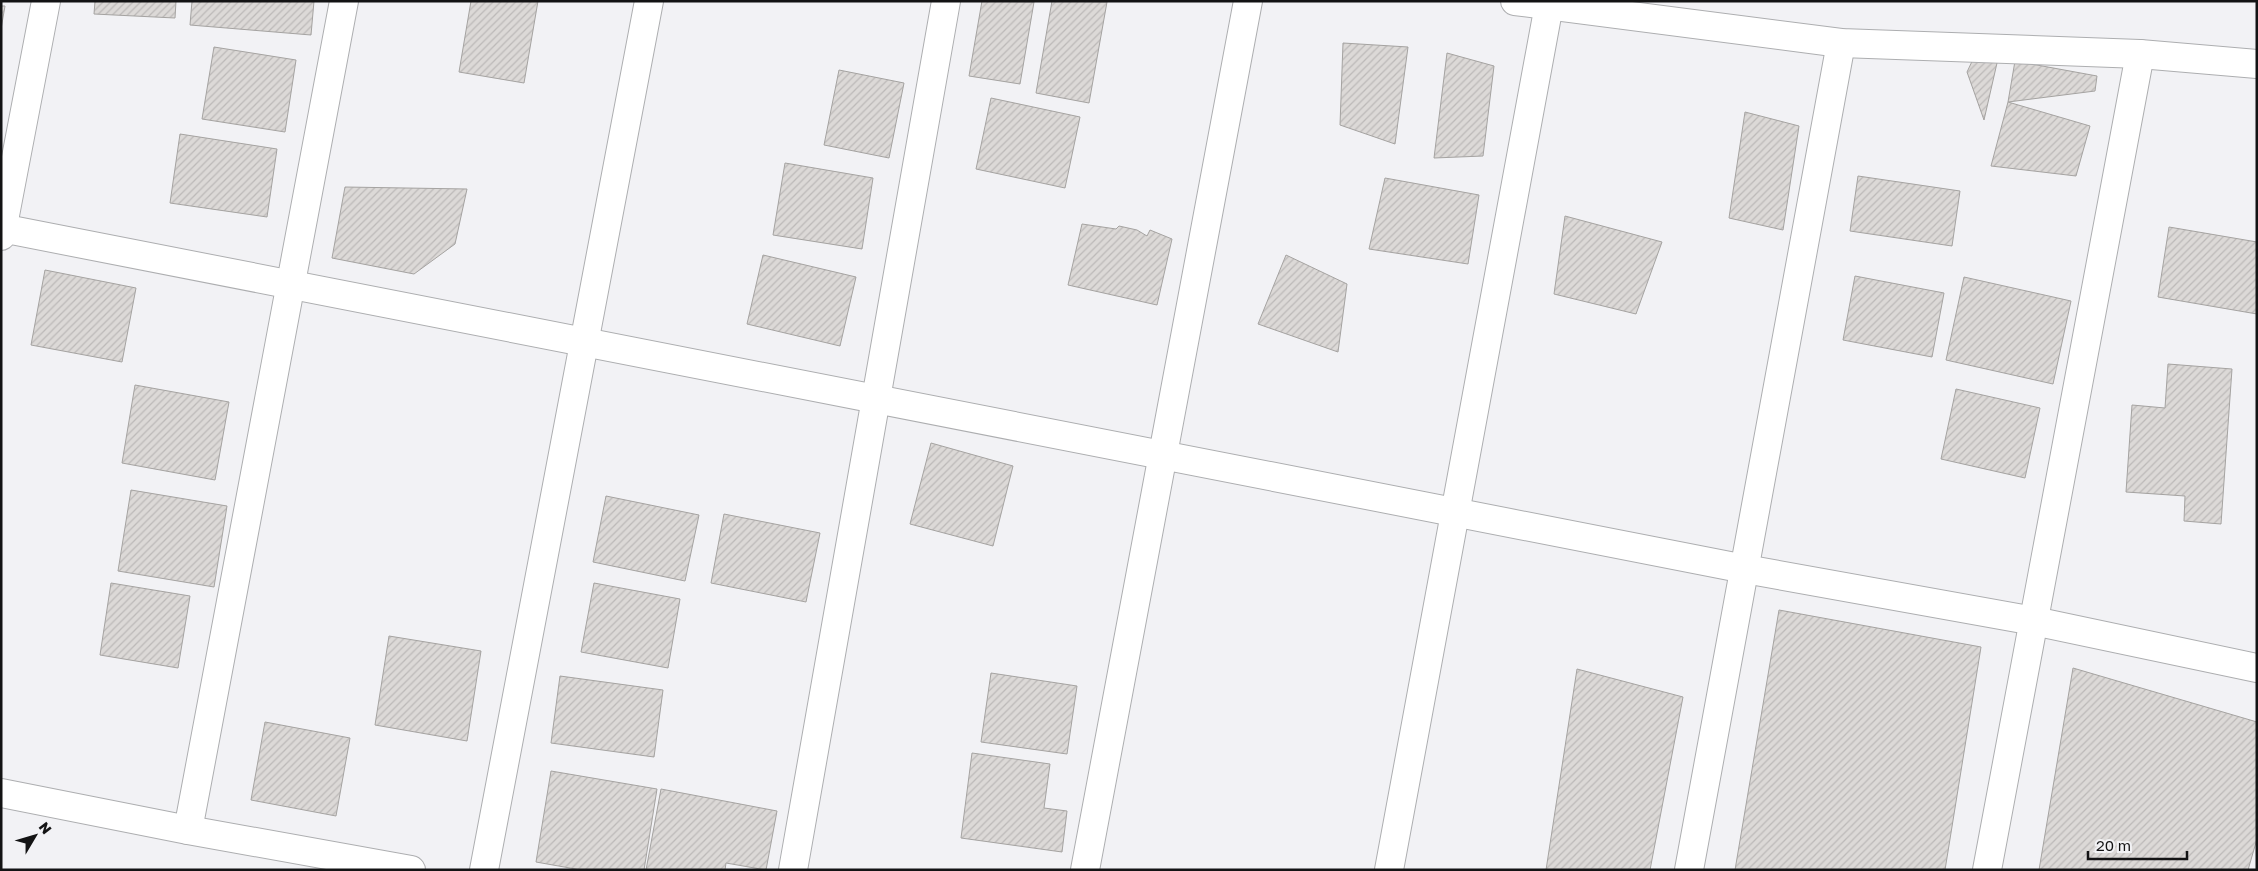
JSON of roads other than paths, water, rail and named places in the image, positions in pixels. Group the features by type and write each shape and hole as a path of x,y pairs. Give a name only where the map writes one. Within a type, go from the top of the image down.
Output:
{"street":[{"path":"46,1 2,231 584,341 876,400 1456,511 1745,569 2034,621 2257,668"},
{"path":"188,830 344,1"},
{"path":"484,870 649,1"},
{"path":"793,870 946,1"},
{"path":"1085,870 1248,1"},
{"path":"1515,1 1841,43 2140,54 2257,64"},
{"path":"1389,870 1549,5"},
{"path":"1689,870 1841,43"},
{"path":"1986,870 2140,54"},
{"path":"1,793 188,830 321,862 411,870"}]}
